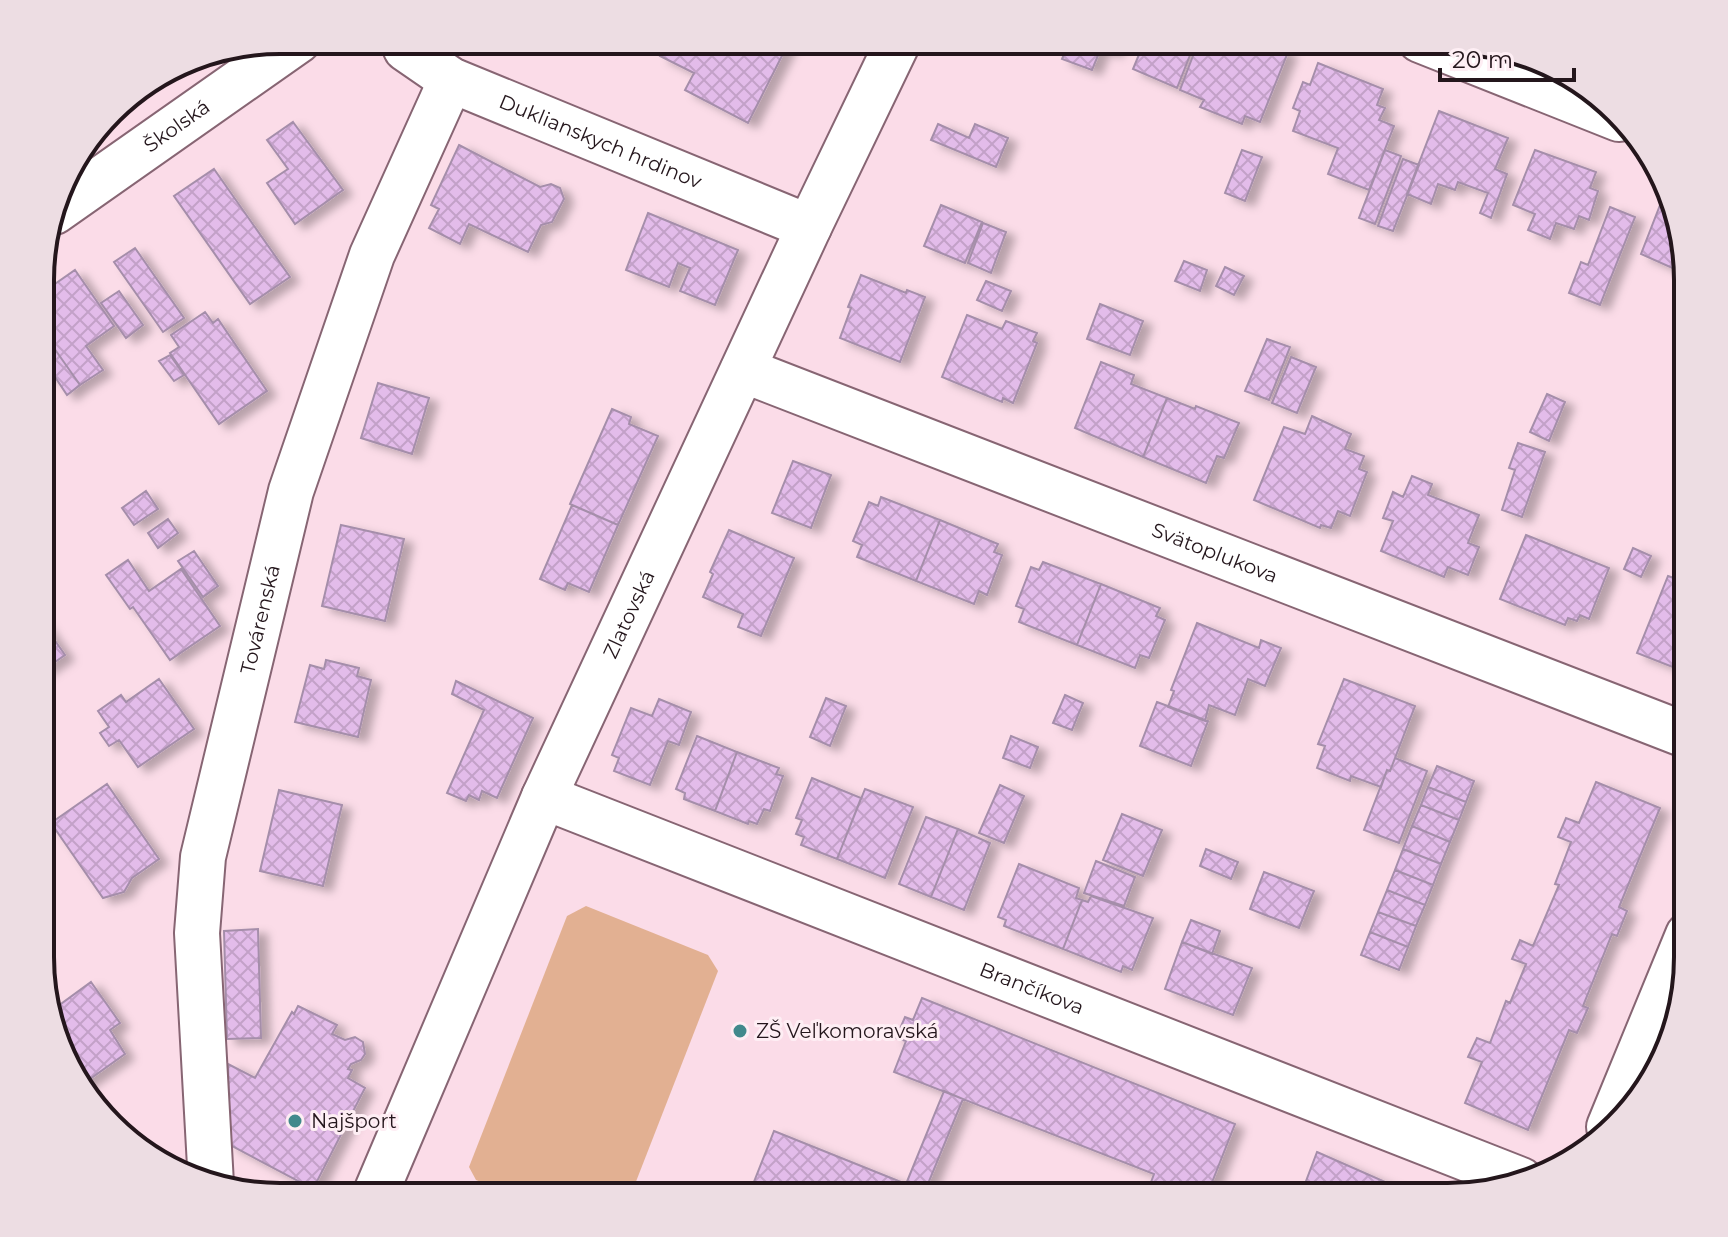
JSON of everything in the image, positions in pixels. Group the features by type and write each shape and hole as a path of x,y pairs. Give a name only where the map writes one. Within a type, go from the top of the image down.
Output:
{"street":[{"name":"Školská","path":"68,202 279,54"},
{"name":"Duklianskych hrdinov","path":"413,54 451,80 809,227"},
{"name":"Zlatovská","path":"380,1183 544,797 892,54"},
{"path":"1455,54 1597,110"},
{"name":"Továrenská","path":"210,1172 197,933 203,857 291,491 372,255 451,80"},
{"name":"Svätoplukova","path":"743,370 1674,731"},
{"name":"Brančíkova","path":"544,797 1508,1175"},
{"path":"1617,1107 1674,969"}],"shaded area":[{"path":"586,906 708,955 718,971 635,1183 484,1183 476,1180 469,1167 567,916"}],"building":[{"path":"783,54 748,123 685,90 694,73 660,56"},
{"path":"1064,54 1099,54 1092,70 1062,59"},
{"path":"1139,54 1190,54 1177,88 1133,69"},
{"path":"1194,54 1287,54 1260,122 1245,116 1242,124 1200,107 1204,100 1180,90"},
{"path":"1318,63 1383,89 1377,105 1385,108 1379,120 1394,126 1369,190 1328,174 1338,148 1293,131 1300,111 1293,108 1303,82 1310,85"},
{"path":"1439,111 1508,138 1495,169 1507,174 1491,218 1480,213 1488,193 1458,182 1455,190 1438,184 1431,204 1407,194"},
{"path":"293,122 343,190 295,224 267,183 288,169 267,140"},
{"path":"938,124 969,138 975,124 1008,138 996,167 931,140"},
{"path":"459,145 540,187 551,184 560,188 564,199 552,222 541,225 528,252 469,224 460,244 429,228 439,209 431,205"},
{"path":"1242,150 1262,157 1245,201 1225,193"},
{"path":"1385,150 1401,156 1375,224 1359,218"},
{"path":"1535,150 1596,172 1590,188 1598,191 1589,220 1579,216 1574,229 1556,223 1550,239 1528,230 1535,214 1513,205"},
{"path":"1403,159 1419,165 1393,231 1378,226"},
{"path":"214,169 290,277 250,304 174,196"},
{"path":"1660,204 1670,236 1674,269 1641,254"},
{"path":"941,205 982,222 965,263 924,246"},
{"path":"1610,207 1635,217 1600,305 1569,293 1581,262 1588,265"},
{"path":"648,213 738,250 715,305 680,291 690,268 678,263 669,287 626,270"},
{"path":"983,223 1006,232 991,273 968,263"},
{"path":"135,248 184,318 163,332 114,262"},
{"path":"1184,261 1207,270 1200,291 1175,281"},
{"path":"1225,267 1244,276 1234,295 1216,286"},
{"path":"75,270 114,326 86,346 103,370 80,385 54,348 54,285"},
{"path":"861,275 925,297 900,362 840,338"},
{"path":"986,281 1011,291 1002,311 977,300"},
{"path":"119,291 143,325 126,338 101,303"},
{"path":"1100,304 1143,321 1130,355 1087,339"},
{"path":"205,312 213,323 218,319 267,391 219,424 170,353 179,347 171,335"},
{"path":"967,315 1002,329 1006,321 1037,333 1033,341 1037,343 1013,403 1003,398 1002,402 942,377"},
{"path":"1267,339 1290,347 1269,400 1245,391"},
{"path":"54,348 80,385 67,395 54,376"},
{"path":"170,355 184,375 174,381 159,361"},
{"path":"1291,357 1316,367 1297,413 1272,403"},
{"path":"1101,362 1134,375 1131,384 1167,398 1143,457 1075,428"},
{"path":"378,383 429,398 412,454 361,438"},
{"path":"1547,394 1565,402 1549,441 1530,432"},
{"path":"1167,398 1239,423 1224,458 1217,456 1206,483 1143,457"},
{"path":"612,409 631,417 629,424 658,436 618,525 570,504"},
{"path":"1312,416 1351,434 1345,449 1364,456 1359,469 1367,472 1350,516 1338,511 1331,528 1321,525 1320,528 1254,500 1284,427 1305,434"},
{"path":"1518,443 1545,452 1522,517 1502,510 1515,470 1509,468"},
{"path":"793,461 831,475 811,528 772,513"},
{"path":"1412,476 1432,484 1428,495 1479,515 1468,543 1479,547 1468,575 1448,567 1444,577 1381,551 1393,521 1383,518 1393,492 1403,497"},
{"path":"146,491 158,509 134,525 122,508"},
{"path":"881,497 940,520 916,581 857,557 862,545 853,541 869,502 878,506"},
{"path":"572,505 618,525 589,592 568,583 565,590 540,579"},
{"path":"168,519 178,533 158,548 148,533"},
{"path":"940,520 998,544 994,552 1002,555 987,595 979,591 974,604 916,581"},
{"path":"341,525 404,539 385,621 322,606"},
{"path":"729,530 794,558 761,636 738,627 743,614 703,597 713,574 710,572"},
{"path":"1526,535 1609,568 1589,619 1580,615 1577,621 1568,618 1565,625 1500,599"},
{"path":"1633,548 1651,556 1641,577 1624,569"},
{"path":"194,551 218,586 203,597 178,561"},
{"path":"128,560 149,591 181,569 220,626 170,660 106,575"},
{"path":"1043,562 1101,584 1077,645 1019,622 1024,609 1016,606 1031,567 1039,570"},
{"path":"1668,576 1674,578 1674,668 1637,653"},
{"path":"1101,584 1160,608 1156,616 1165,620 1149,658 1140,655 1135,668 1077,645"},
{"path":"1197,623 1259,648 1261,640 1281,648 1265,686 1248,679 1235,715 1209,705 1205,721 1168,707 1174,691 1171,690"},
{"path":"54,639 65,655 54,663"},
{"path":"326,660 359,668 357,676 371,680 358,737 295,722 310,665 324,669"},
{"path":"159,679 194,729 138,767 119,740 109,746 100,733 109,727 98,711 121,695 126,702"},
{"path":"1344,679 1415,706 1381,787 1351,776 1350,781 1317,768 1325,746 1318,744"},
{"path":"456,681 533,718 497,798 482,791 479,800 469,795 466,801 447,793 484,710 452,694"},
{"path":"1065,695 1083,703 1072,730 1053,723"},
{"path":"826,698 846,706 830,746 810,737"},
{"path":"659,699 691,712 679,745 668,741 650,785 614,771 619,758 612,755 631,708 652,716"},
{"path":"1157,702 1208,721 1191,766 1140,746"},
{"path":"697,736 737,752 715,811 684,799 685,793 676,789"},
{"path":"1011,736 1038,747 1030,768 1003,758"},
{"path":"737,752 779,768 776,774 783,776 770,811 764,809 757,824 749,821 748,824 715,811"},
{"path":"1395,758 1427,771 1399,843 1364,830 1387,770 1390,771"},
{"path":"1437,766 1474,781 1466,802 1428,787"},
{"path":"812,778 861,798 837,859 801,845 804,837 796,834 802,820 796,818"},
{"path":"1596,782 1660,808 1619,907 1627,911 1617,936 1612,934 1583,1006 1588,1008 1577,1033 1569,1030 1528,1130 1465,1103 1482,1062 1468,1057 1477,1038 1490,1043 1506,1001 1510,1003 1526,964 1512,959 1520,940 1533,946 1559,885 1555,884 1571,842 1558,837 1566,818 1579,823"},
{"path":"107,784 159,859 132,878 124,892 103,898 54,827 54,821"},
{"path":"1000,785 1024,796 1004,843 979,833"},
{"path":"1428,787 1466,802 1459,820 1421,805"},
{"path":"865,789 913,807 885,878 837,859"},
{"path":"279,790 342,805 323,886 260,871"},
{"path":"1421,805 1459,820 1450,842 1412,826"},
{"path":"1122,814 1162,830 1143,876 1103,860"},
{"path":"926,817 958,829 931,897 899,884"},
{"path":"1412,826 1450,842 1441,864 1403,849"},
{"path":"958,829 990,843 964,910 931,897"},
{"path":"1206,849 1238,862 1231,879 1200,866"},
{"path":"1403,849 1441,864 1433,885 1395,870"},
{"path":"1096,861 1135,877 1124,906 1084,893"},
{"path":"1019,864 1079,888 1076,898 1082,900 1063,949 1004,926 1006,920 998,917"},
{"path":"1395,870 1433,885 1425,905 1387,890"},
{"path":"1264,872 1314,891 1299,928 1250,909"},
{"path":"1387,890 1425,905 1416,926 1378,912"},
{"path":"1091,896 1153,918 1132,970 1123,966 1121,972 1063,949 1082,900 1088,902"},
{"path":"1378,912 1416,926 1408,947 1370,932"},
{"path":"1191,920 1220,931 1212,954 1182,942"},
{"path":"258,929 261,1038 227,1039 224,931"},
{"path":"1370,932 1408,947 1399,970 1361,955"},
{"path":"1182,942 1252,968 1233,1015 1165,989"},
{"path":"91,982 120,1023 110,1030 125,1054 90,1079 71,1044 59,1005"},
{"path":"922,998 1235,1124 1212,1183 1151,1183 1154,1174 894,1072 906,1041 896,1038 905,1017 913,1020"},
{"path":"298,1006 337,1025 332,1034 345,1040 355,1037 363,1042 365,1054 361,1060 351,1064 348,1078 365,1088 316,1183 302,1183 230,1145 228,1064 255,1078 292,1012 294,1014"},
{"path":"944,1091 963,1099 928,1183 906,1183"},
{"path":"774,1131 904,1183 754,1183"},
{"path":"1317,1152 1388,1183 1305,1183"}],"place":[{"name":"ZŠ Veľkomoravská","path":"740,1031"},
{"name":"Najšport","path":"295,1121"}]}
